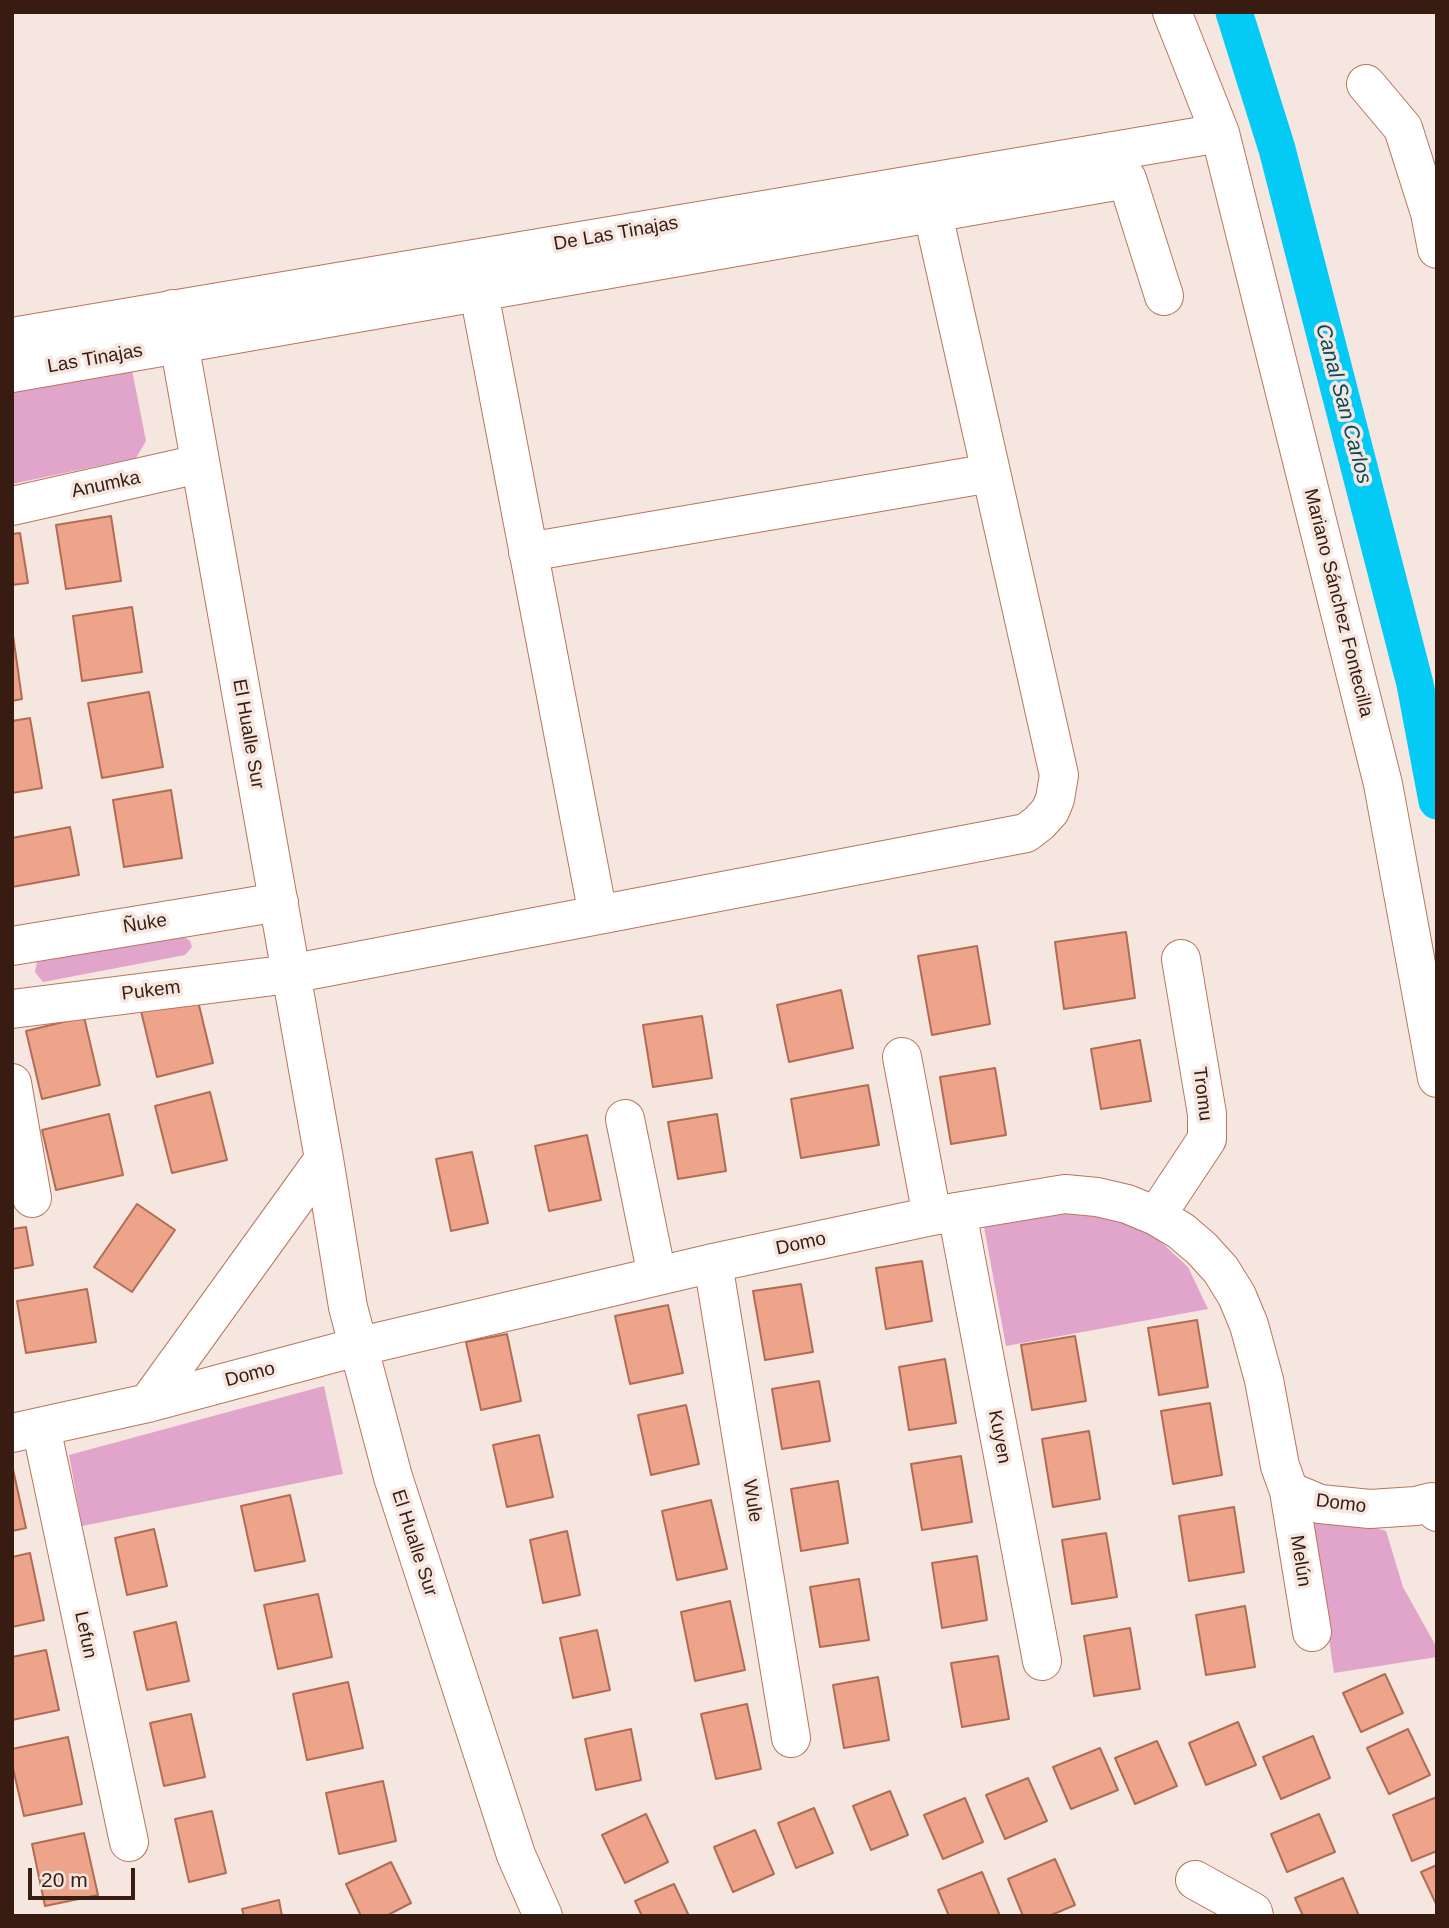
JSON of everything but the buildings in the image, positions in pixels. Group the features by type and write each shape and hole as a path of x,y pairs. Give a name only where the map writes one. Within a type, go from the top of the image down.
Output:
{"street":[{"name":"Mariano Sánchez Fontecilla","path":"1172,12 1220,133 1383,784 1437,1078"},
{"path":"1366,84 1404,128 1430,213 1437,249"},
{"name":"De Las Tinajas","path":"12,337 176,326 1220,133"},
{"path":"176,326 478,293 1127,180 1164,296"},
{"name":"Pukem","path":"12,1009 290,974 1026,833 1039,823 1050,811 1055,799 1059,775 933,214"},
{"path":"478,293 598,915"},
{"name":"Las Tinajas","path":"12,373 176,326"},
{"name":"El Hualle Sur","path":"176,326 357,1347 393,1477 516,1855 543,1916"},
{"name":"Anumka","path":"12,506 199,464"},
{"path":"528,552 991,473"},
{"name":"Ñuke","path":"12,947 279,902"},
{"name":"Tromu","path":"1156,1216 1207,1139 1207,1114 1181,959"},
{"name":"Kuyen","path":"902,1058 944,1214 1042,1661"},
{"path":"12,1083 32,1198"},
{"path":"625,1119 657,1276"},
{"path":"148,1403 324,1159"},
{"name":"Domo","path":"27,1430 148,1403 357,1347 713,1263 944,1214 1065,1194 1097,1197 1127,1204 1156,1216 1181,1231 1221,1270 1237,1296 1249,1325 1264,1380 1280,1466 1289,1491 1320,1504 1370,1509 1427,1509"},
{"name":"Wule","path":"713,1263 791,1738"},
{"name":"Lefun","path":"27,1430 129,1842"},
{"name":"Melún","path":"1289,1491 1312,1632"},
{"path":"1195,1880 1253,1912 1254,1916"}],"shaded area":[{"path":"132,370 146,441 136,458 12,484 12,379"},
{"path":"183,936 190,941 192,947 185,955 43,982 35,972 37,962"},
{"path":"1083,1211 1148,1230 1188,1267 1208,1309 1006,1346 984,1227"},
{"path":"324,1386 343,1474 82,1526 69,1455"},
{"path":"1310,1511 1386,1531 1403,1587 1437,1648 1437,1657 1334,1673"}],"waterway":[{"name":"Canal San Carlos","path":"1234,12 1277,149 1415,684 1437,801"}]}
